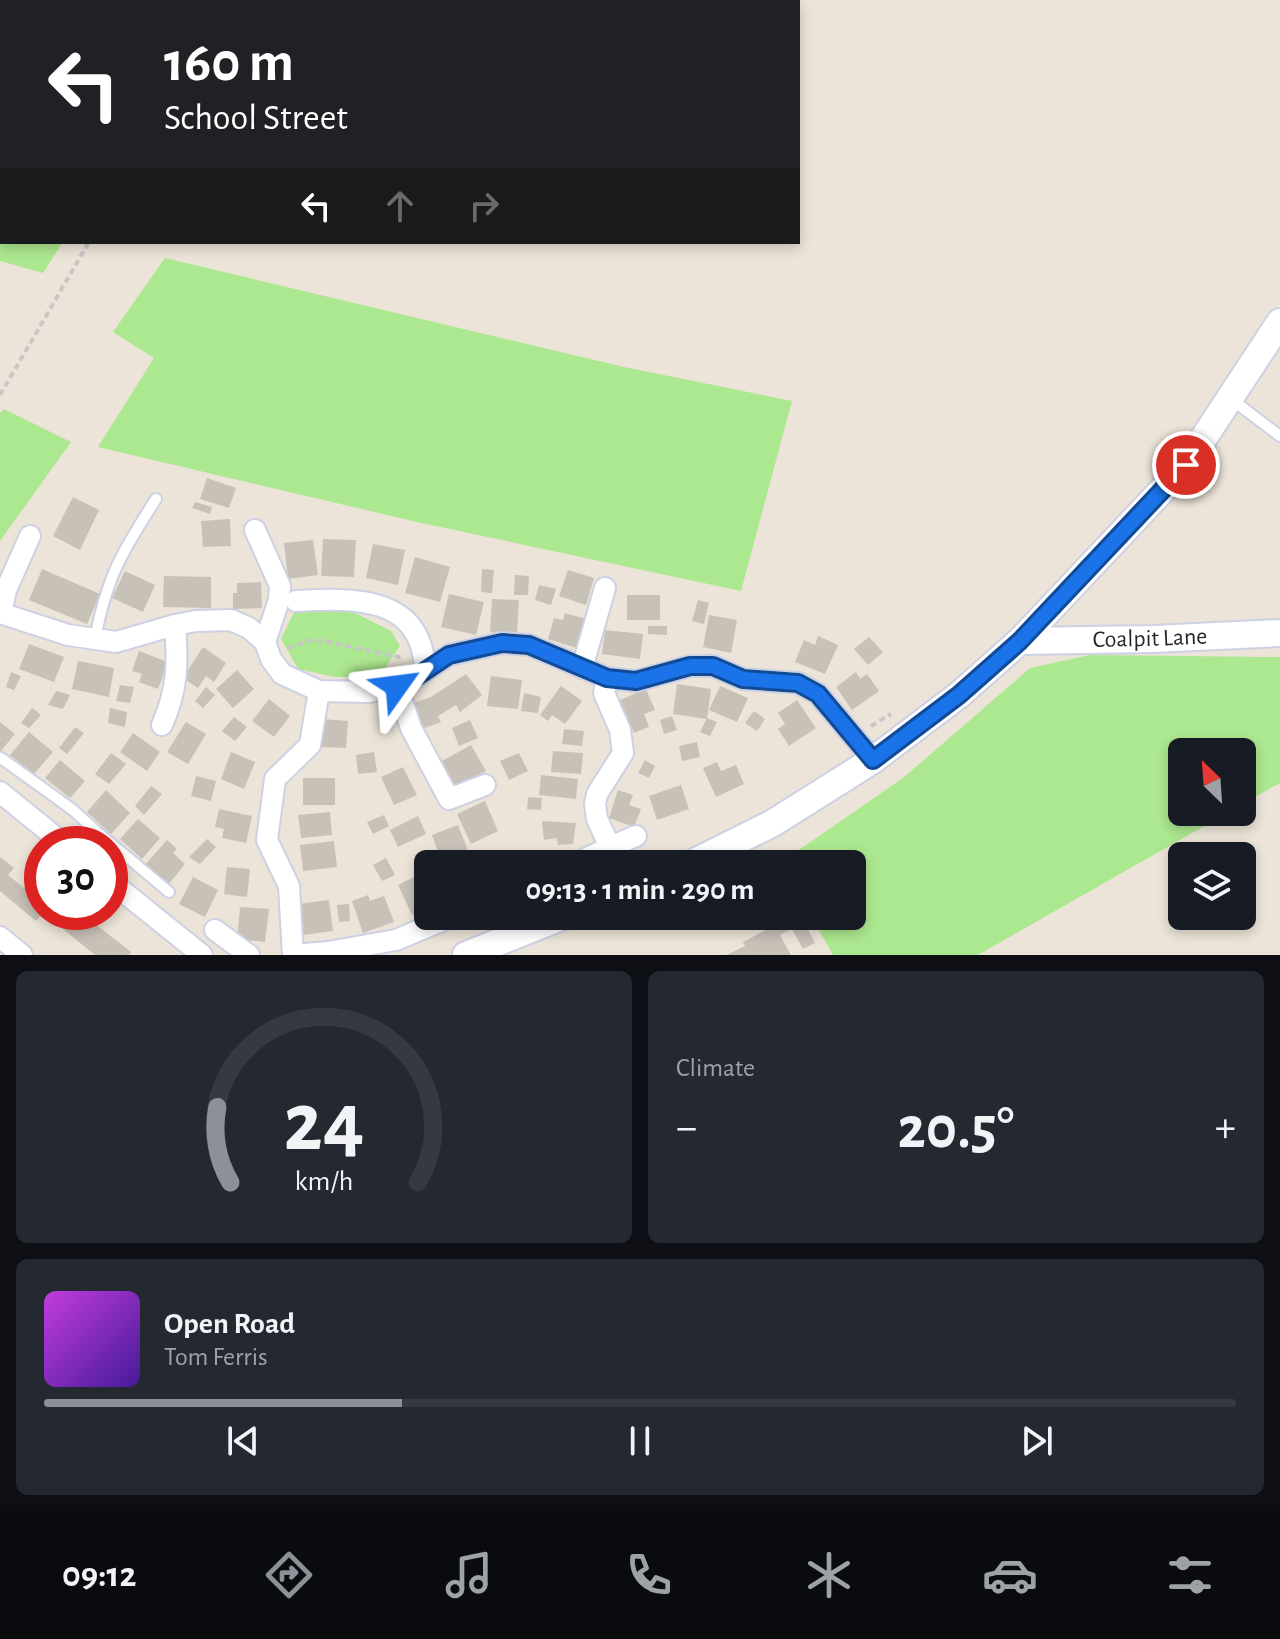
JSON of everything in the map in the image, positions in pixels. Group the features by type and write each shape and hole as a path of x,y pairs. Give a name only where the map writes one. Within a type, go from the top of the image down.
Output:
{"street":[{"path":"719,850 773,823 873,760 959,695 1020,641 1186,465 1280,322"},
{"path":"255,530 280,586 279,600 265,642"},
{"path":"30,536 6,590 0,613 68,635 116,642 175,625 231,620 249,628 265,642 271,659 282,674 319,691 369,692 397,686 407,683 424,659 502,643 529,645 607,678 636,681 690,666 713,666 743,679 798,683 818,694 873,760"},
{"path":"582,668 605,588"},
{"path":"296,601 353,600 398,612 412,627 424,659"},
{"path":"162,725 170,707 178,668 175,625"},
{"name":"Coalpit Lane","path":"1020,641 1280,633"},
{"path":"607,678 604,693 620,730 623,753 597,794 595,804 597,819 610,847"},
{"path":"397,686 411,728 449,799 485,785"},
{"path":"319,691 310,745 275,779 267,840 289,886 293,955 396,940 420,930"},
{"path":"1,794 41,826"},
{"path":"604,850 636,836"},
{"path":"128,895 202,955"},
{"path":"215,930 249,955"},
{"path":"466,955 529,930"},
{"path":"0,937 22,955"}],"lane":[{"path":"1230,398 1280,436"},
{"path":"95,641 109,580 121,553 156,499"},
{"path":"1,758 91,826"},
{"path":"128,858 169,892"}],"path":[{"path":"0,395 88,244"},
{"path":"265,642 281,650 314,639 424,659"},
{"path":"854,736 898,710"}],"green space":[{"path":"0,244 62,244 43,273 0,261"},
{"path":"165,258 624,367 792,401 741,591 417,522 98,447 154,358 113,332"},
{"path":"4,409 71,442 0,541 0,413"},
{"path":"351,611 391,631 400,646 379,677 334,677 298,669 281,639 294,612"},
{"path":"1090,655 1280,657 1280,783 1256,796 1256,738 1168,738 1168,826 1204,826 1176,842 1168,842 1168,847 978,955 833,955 819,930 866,930 866,850 799,850 903,778 1030,668"}],"building":[{"path":"207,478 236,488 229,508 200,499"},
{"path":"73,497 99,510 80,550 53,536"},
{"path":"195,502 212,507 210,514 192,508"},
{"path":"230,519 231,546 203,547 201,521"},
{"path":"323,539 356,540 354,577 321,576"},
{"path":"313,540 318,575 288,579 284,543"},
{"path":"373,544 405,550 398,585 366,578"},
{"path":"415,557 450,567 440,602 405,593"},
{"path":"42,569 100,594 87,624 29,600"},
{"path":"482,569 494,570 492,593 481,592"},
{"path":"568,570 594,578 586,605 559,596"},
{"path":"125,571 155,585 143,612 112,598"},
{"path":"515,575 529,576 528,595 514,595"},
{"path":"164,576 211,577 211,608 163,607"},
{"path":"261,582 262,608 233,609 233,593 237,593 237,583"},
{"path":"539,585 556,589 551,605 535,600"},
{"path":"449,594 484,602 476,635 441,627"},
{"path":"627,595 660,595 660,620 627,620"},
{"path":"492,599 519,600 517,633 490,632"},
{"path":"698,600 709,603 704,624 692,621"},
{"path":"565,613 586,619 577,648 548,639 554,618 563,620"},
{"path":"709,615 737,620 731,653 703,647"},
{"path":"648,626 667,626 667,635 648,634"},
{"path":"605,630 643,634 640,659 602,654"},
{"path":"818,636 838,645 825,674 795,662 804,640 815,645"},
{"path":"869,637 883,652 868,665 854,649"},
{"path":"29,644 64,657 54,682 19,669"},
{"path":"203,647 226,663 214,682 206,676 198,688 183,678"},
{"path":"139,651 168,662 158,689 139,682 142,674 132,671"},
{"path":"78,661 114,668 109,697 72,689"},
{"path":"237,670 254,689 233,708 216,689"},
{"path":"11,672 21,676 14,690 6,687"},
{"path":"856,672 860,679 867,674 879,691 852,710 836,687"},
{"path":"466,674 482,695 460,712 456,705 438,716 441,722 419,730 409,705 431,697"},
{"path":"491,676 522,680 518,709 487,706"},
{"path":"677,684 711,689 707,719 673,714"},
{"path":"120,685 134,687 130,703 116,701"},
{"path":"561,686 582,701 565,724 552,715 548,721 540,715"},
{"path":"720,686 748,698 737,722 709,710"},
{"path":"206,687 215,695 203,708 195,701"},
{"path":"646,689 655,710 644,714 649,727 634,733 620,700"},
{"path":"56,691 70,695 63,709 48,705"},
{"path":"524,693 541,697 538,713 521,711"},
{"path":"269,699 290,716 274,737 252,721"},
{"path":"797,700 816,728 789,746 778,729 785,724 778,713"},
{"path":"32,708 41,715 29,728 21,723"},
{"path":"110,708 127,712 125,727 108,723"},
{"path":"754,711 765,719 757,731 745,723"},
{"path":"672,716 677,730 664,734 660,720"},
{"path":"234,717 247,727 235,741 222,731"},
{"path":"707,718 717,722 710,736 700,732"},
{"path":"322,719 348,721 346,748 321,747"},
{"path":"470,720 478,738 459,746 452,728"},
{"path":"0,722 15,734 0,752"},
{"path":"186,722 206,734 188,764 167,752"},
{"path":"75,727 84,733 67,754 59,748"},
{"path":"564,729 584,731 582,746 562,744"},
{"path":"29,732 53,752 34,774 10,755"},
{"path":"133,733 160,752 147,771 120,752"},
{"path":"697,742 700,757 682,761 679,746"},
{"path":"471,745 486,771 456,788 442,761"},
{"path":"553,751 583,753 581,774 551,772"},
{"path":"231,752 255,762 244,789 221,779"},
{"path":"374,752 377,772 358,774 356,755"},
{"path":"111,753 126,764 109,784 95,774"},
{"path":"519,753 528,771 509,780 500,761"},
{"path":"60,760 85,781 70,798 45,778"},
{"path":"645,760 655,766 649,778 638,773"},
{"path":"717,762 721,771 736,765 744,784 716,797 703,768"},
{"path":"403,767 417,795 394,805 381,777"},
{"path":"541,775 578,779 576,799 539,795"},
{"path":"196,776 216,781 211,801 191,796"},
{"path":"303,778 335,778 335,805 303,805"},
{"path":"681,785 689,809 657,820 649,796"},
{"path":"151,786 162,794 144,815 135,806"},
{"path":"106,790 130,813 118,826 102,826 87,812"},
{"path":"618,790 633,795 629,805 641,809 634,827 609,818"},
{"path":"528,797 542,798 541,810 527,809"},
{"path":"485,801 498,831 471,844 457,814"},
{"path":"219,809 252,816 246,843 222,838 224,829 215,827"},
{"path":"330,812 332,835 301,838 298,815"},
{"path":"384,815 389,826 373,834 367,822"},
{"path":"418,816 426,834 398,847 390,830"},
{"path":"138,819 160,838 142,859 128,846 128,830"},
{"path":"542,821 576,823 573,844 558,845 557,838 544,840"},
{"path":"458,825 468,850 437,850 432,835"},
{"path":"207,839 216,847 200,864 189,857"},
{"path":"167,840 177,849 173,853 185,864 168,885 145,865"},
{"path":"334,841 337,867 303,871 300,845"},
{"path":"0,857 14,868 8,875 24,888 24,911 0,891"},
{"path":"386,858 395,875 382,881 373,865"},
{"path":"227,867 250,869 247,897 224,894"},
{"path":"193,877 218,890 205,917 179,904"},
{"path":"414,877 414,914 412,915 398,885"},
{"path":"368,895 370,901 384,896 394,922 363,933 352,901"},
{"path":"329,900 333,931 303,935 298,904"},
{"path":"349,904 350,921 339,922 337,905"},
{"path":"240,907 269,909 265,942 237,939"},
{"path":"64,930 103,930 131,952 129,955 95,955"},
{"path":"766,930 790,930 780,935 791,955 727,955 745,946 743,942"},
{"path":"793,930 808,930 815,943 803,949"}],"route":[{"path":"397,686 407,683 449,655 502,643 529,645 607,678 636,681 690,666 713,666 743,679 798,683 818,694 873,760 959,695 1020,641 1186,465"}]}
